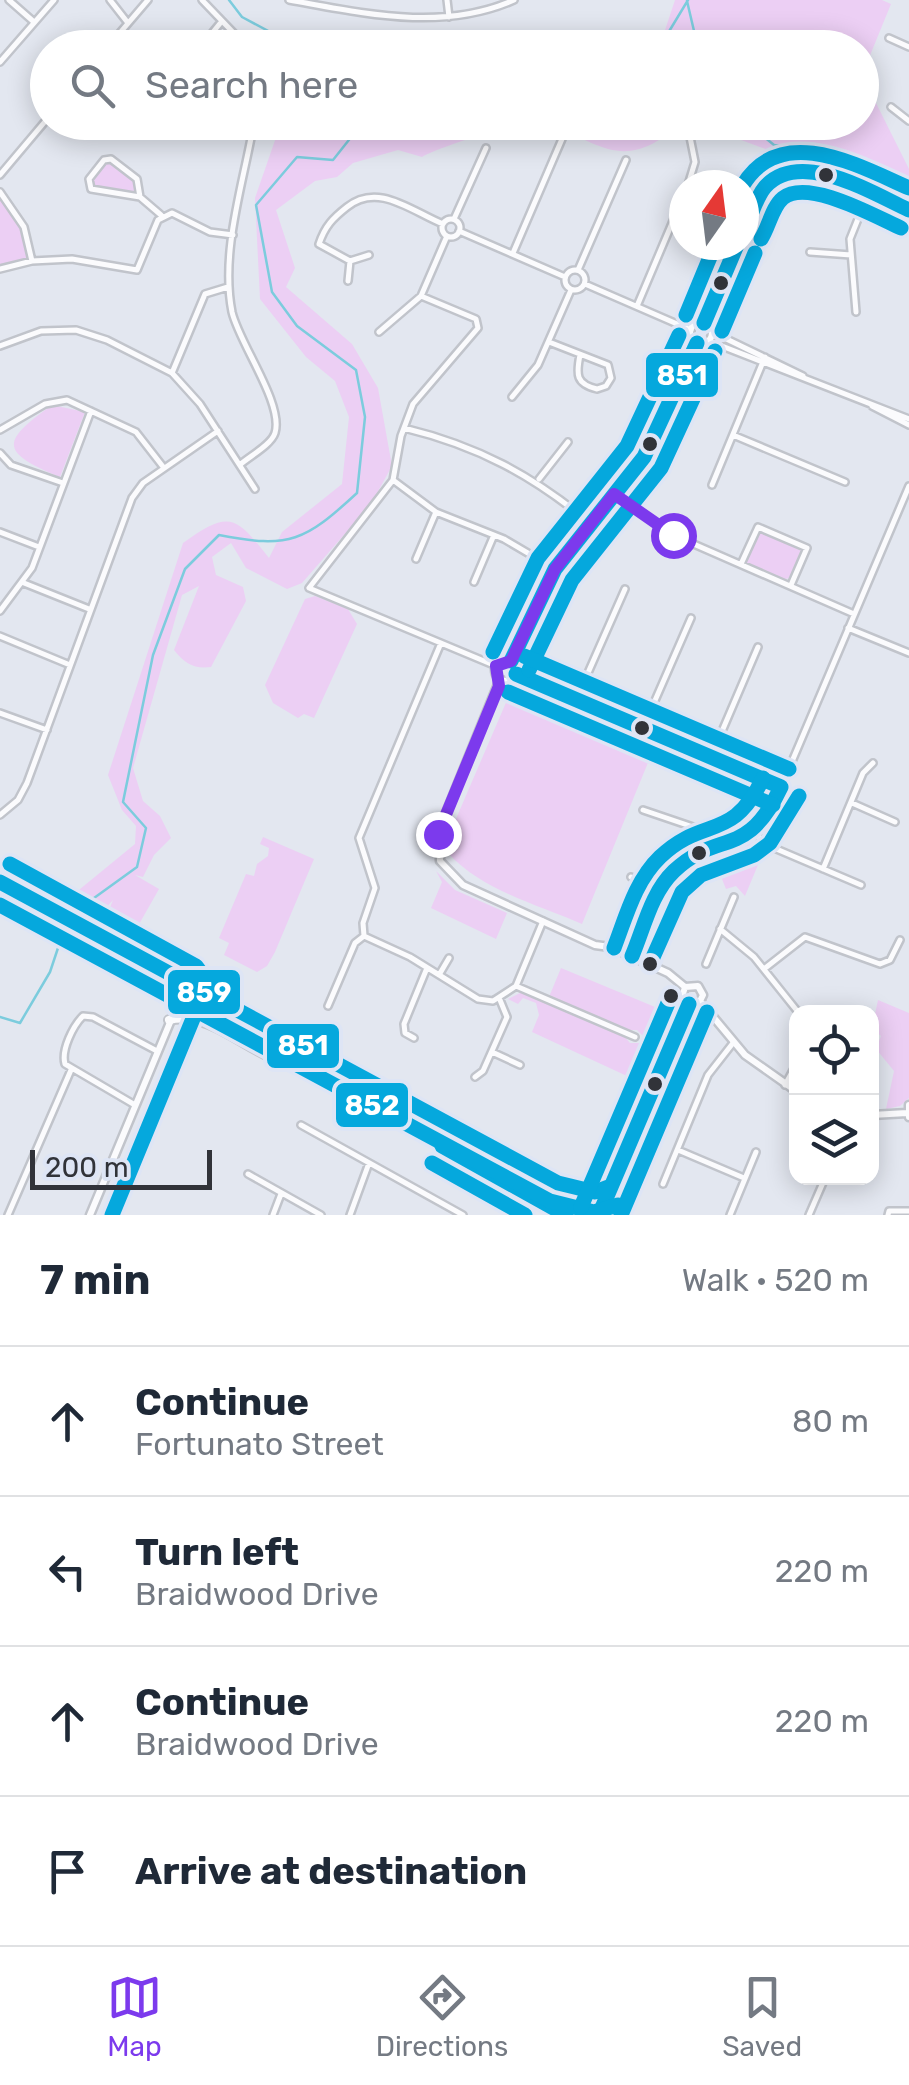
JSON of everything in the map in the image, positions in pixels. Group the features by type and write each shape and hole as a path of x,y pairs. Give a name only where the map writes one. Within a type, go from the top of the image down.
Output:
{"main road":[{"path":"0,882 600,1215"},
{"path":"0,902 566,1215"},
{"path":"169,1020 180,1018 212,1026 271,1058 296,1065"},
{"path":"442,1124 569,1188 595,1192 611,1186"}],"street":[{"path":"9,0 34,22"},
{"path":"0,62 54,0"},
{"path":"110,0 128,23"},
{"path":"122,30 148,0"},
{"path":"202,0 230,30"},
{"path":"289,0 449,18 514,0"},
{"path":"371,12 374,0"},
{"path":"448,0 449,18"},
{"path":"215,30 222,22"},
{"path":"889,38 909,47"},
{"path":"891,107 909,120"},
{"path":"0,175 30,139"},
{"path":"240,464 272,438 275,429 272,406 234,322 228,287 251,140"},
{"path":"513,253 562,140"},
{"path":"690,140 693,170"},
{"path":"443,224 454,219 486,148"},
{"path":"140,197 137,179 111,159 89,179 88,186 96,191 140,197 161,216"},
{"path":"565,277 578,270 626,160"},
{"path":"759,200 766,186 790,171 816,172 909,210"},
{"path":"0,192 24,227 32,261"},
{"path":"856,312 850,236 868,194"},
{"path":"369,255 350,260 318,244 328,222 360,196 377,195 443,224 447,236 422,296 379,332"},
{"path":"0,269 32,261 72,258 136,270 161,216 172,213 210,232 233,236"},
{"path":"454,219 460,231 565,277 571,290"},
{"path":"637,306 669,230"},
{"path":"447,236 460,231"},
{"path":"810,252 851,255"},
{"path":"348,281 350,260"},
{"path":"691,330 704,323 731,260"},
{"path":"422,296 476,320 478,326 465,348 413,404 403,428 393,480 309,588 496,666 511,661 555,569 656,435 697,343 691,330 585,284 578,270"},
{"path":"512,396 532,374 571,290 585,284"},
{"path":"172,372 205,294 228,287"},
{"path":"704,323 712,332 764,360"},
{"path":"0,346 40,331 76,330 107,340 172,372 188,388 255,489"},
{"path":"708,341 712,332"},
{"path":"697,343 708,341 764,360 909,422"},
{"path":"549,342 608,365 611,378 606,386 597,389 580,382 576,376 580,355"},
{"path":"712,484 764,360"},
{"path":"0,430 56,400 136,432 164,468"},
{"path":"0,611 24,583 91,411"},
{"path":"403,428 432,435 538,480 590,523"},
{"path":"0,815 23,792 132,498 164,468 218,431"},
{"path":"733,435 845,482"},
{"path":"538,480 568,442"},
{"path":"0,453 11,465 63,484"},
{"path":"393,480 436,512 494,535 555,569"},
{"path":"632,956 660,890 681,865 755,833 768,818 909,486"},
{"path":"614,494 656,526 854,614"},
{"path":"416,559 436,512"},
{"path":"741,564 758,526 806,548 791,585"},
{"path":"0,532 39,548"},
{"path":"474,582 494,535"},
{"path":"24,583 89,610"},
{"path":"576,700 625,590"},
{"path":"643,728 691,618"},
{"path":"848,628 909,654"},
{"path":"0,636 70,665"},
{"path":"364,936 375,888 359,838 441,642"},
{"path":"711,757 758,646"},
{"path":"511,661 516,674 780,787"},
{"path":"496,666 500,679 439,830 438,852 455,880 591,942 632,956 668,973 685,987 698,986 700,1001 733,1044 789,1088"},
{"path":"500,679 509,680 516,674"},
{"path":"0,713 47,730"},
{"path":"823,869 873,762"},
{"path":"851,802 895,822"},
{"path":"643,810 699,829 714,849"},
{"path":"755,833 767,845 861,885"},
{"path":"631,878 660,890"},
{"path":"706,964 734,897"},
{"path":"364,936 478,999 500,1000 516,986 544,921"},
{"path":"720,929 733,936 792,1005"},
{"path":"328,1006 354,943 364,936"},
{"path":"764,969 805,937 880,964 892,958 900,940"},
{"path":"440,975 449,958"},
{"path":"414,1038 406,1032 404,1024 428,968"},
{"path":"90,1215 186,984"},
{"path":"516,986 635,1037"},
{"path":"685,987 682,997 689,1004"},
{"path":"476,1077 507,1017 500,1000"},
{"path":"689,1004 700,1001"},
{"path":"600,1215 689,1004"},
{"path":"135,1105 71,1070 63,1061 64,1054 78,1021 86,1016 157,1051"},
{"path":"663,1184 708,1076 733,1044"},
{"path":"492,1052 520,1065"},
{"path":"8,1215 71,1070"},
{"path":"785,1085 789,1078"},
{"path":"879,1114 908,1112"},
{"path":"301,1125 463,1215"},
{"path":"677,1150 744,1178"},
{"path":"730,1214 756,1152"},
{"path":"350,1215 369,1163"},
{"path":"248,1174 321,1215"},
{"path":"809,1215 822,1185"},
{"path":"273,1215 282,1193"},
{"path":"888,1215 889,1211 909,1211"}],"shaded area":[{"path":"675,0 882,0 891,4 879,33 879,30 665,30"},
{"path":"879,109 909,169 909,203 856,182 742,140 879,140"},
{"path":"275,140 466,140 422,157 398,150 353,163 337,177 315,181 276,210 295,268 286,287 352,344 378,388 392,466 371,504 302,583 287,589 246,568 231,543 212,557 216,575 243,587 246,601 211,667 190,664 174,650 199,586 182,595 133,768 143,801 160,816 171,838 154,855 143,877 135,875 159,889 138,926 109,910 113,900 95,920 63,903 135,844 136,826 122,810 108,775 183,543 212,525 231,522 248,533 269,558 282,532 342,484 349,417 335,381 306,357 260,299 255,198"},
{"path":"658,140 632,151 618,151 588,141"},
{"path":"107,161 136,182 137,194 94,187 92,179"},
{"path":"0,197 20,226 29,259 0,266"},
{"path":"52,405 85,412 60,477 26,460 14,446 23,428"},
{"path":"760,532 801,550 789,578 782,580 746,563"},
{"path":"315,596 348,609 357,624 314,718 304,714 298,718 273,703 265,685 305,599"},
{"path":"531,690 654,748 582,924 494,887 449,854 449,835 511,691"},
{"path":"263,837 314,859 275,952 267,966 257,972 224,955 229,943 219,938 246,874 254,876 257,864 268,856 269,848 260,844"},
{"path":"750,840 765,848 745,896 736,886 726,889 712,854"},
{"path":"436,871 455,890 507,913 496,939 431,908 442,882"},
{"path":"561,968 672,1014 642,1083 532,1032 539,1015 536,1003 523,998 518,1004 508,999 522,992 623,1035 630,1043 640,1043 643,1036 637,1030 626,1030 549,997"},
{"path":"878,1000 909,1013 909,1098 900,1106 886,1109 894,1071 879,1053"}],"waterway":[{"path":"229,0 242,17 266,30"},
{"path":"670,30 688,0"},
{"path":"687,1 694,30"},
{"path":"76,911 137,867 146,828 123,802 153,655 185,569 219,535 263,541 295,537 323,522 357,493 365,417 356,370 297,326 272,292 256,205 297,157 333,160 349,140"},
{"path":"768,140 774,145 812,148 865,175"},
{"path":"0,1017 20,1023 50,972 59,945"}],"transit line":[{"path":"756,170 778,156 799,152 845,161 909,188"},
{"name":"851","path":"759,197 780,176 816,173 856,185 909,210"},
{"name":"852","path":"761,239 779,202 794,193 842,201 901,228"},
{"path":"686,315 709,260"},
{"name":"851","path":"704,323 731,260"},
{"name":"852","path":"722,331 752,260"},
{"path":"493,652 538,558 627,446 679,335"},
{"name":"851","path":"511,661 555,569 644,457 697,343"},
{"name":"852","path":"529,670 572,580 661,468 715,351"},
{"path":"524,656 789,769"},
{"name":"851","path":"516,674 781,787"},
{"name":"852","path":"508,692 773,805"},
{"path":"614,948 632,900 651,867 676,844 740,812 763,778"},
{"name":"851","path":"632,956 666,880 690,858 744,835 768,810 781,787"},
{"name":"852","path":"650,964 682,892 701,875 754,855 770,843 799,796"},
{"name":"859","path":"10,864 196,966 205,978 204,992 112,1215"},
{"name":"851","path":"0,882 558,1183 595,1192 611,1186"},
{"name":"852","path":"0,905 550,1201 594,1212 618,1205"},
{"path":"581,1207 671,996"},
{"name":"851","path":"599,1215 689,1004"},
{"name":"852","path":"621,1215 707,1012"},
{"name":"851","path":"442,1146 566,1215"},
{"name":"852","path":"432,1163 525,1215"}],"route":[{"path":"438,834 499,686 496,666 500,661 511,661 562,557 614,494 673,535"}]}
